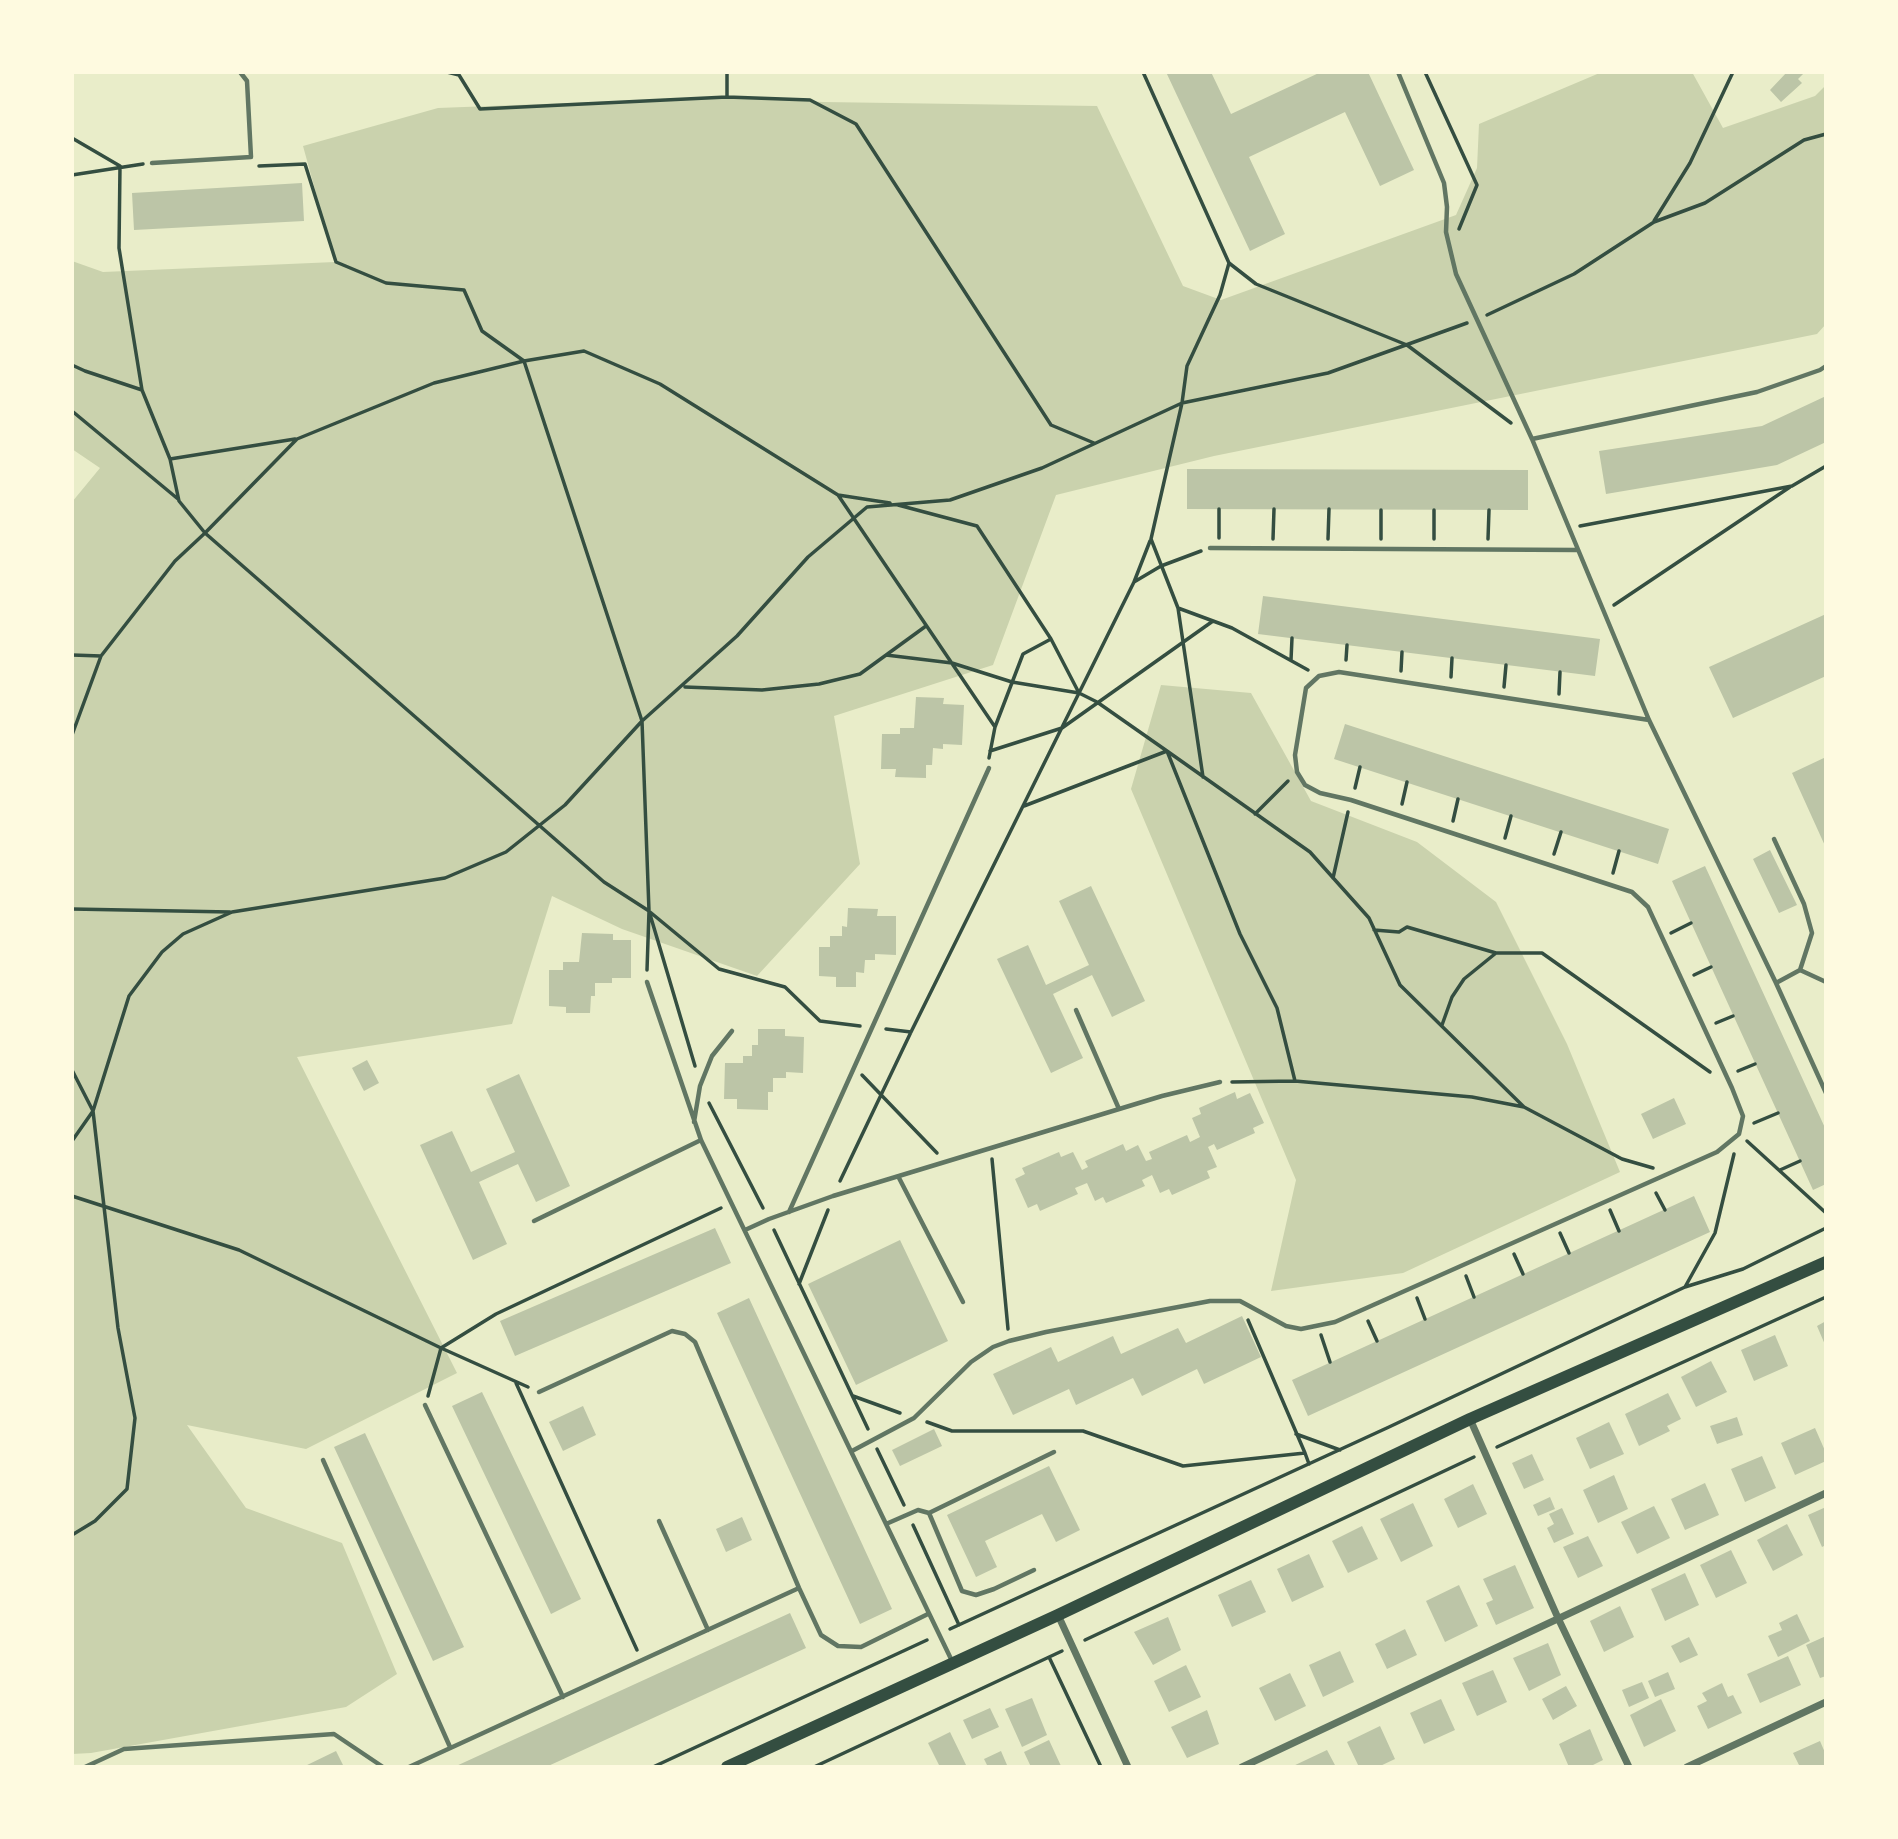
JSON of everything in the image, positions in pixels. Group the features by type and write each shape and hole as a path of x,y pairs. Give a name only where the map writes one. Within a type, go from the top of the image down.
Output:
{"main road":[{"path":"727,1767 1058,1615 1470,1419 1826,1262"}],"street":[{"path":"1470,1419 1558,1618 1629,1767"},
{"path":"1242,1767 1826,1493"},
{"path":"1058,1615 1128,1767"},
{"path":"1687,1767 1826,1702"}],"lane":[{"path":"152,163 251,157 247,81 240,72"},
{"path":"1398,72 1444,183 1446,232 1456,274 1532,439 1649,720 1826,1093"},
{"path":"1532,439 1757,392 1826,366"},
{"path":"1210,548 1577,550"},
{"path":"852,1451 914,1418 971,1362 993,1347 1009,1341 1210,1300 1240,1301 1286,1326 1301,1329 1335,1322 1717,1152 1739,1134 1743,1116 1732,1088 1648,907 1632,892 1351,800 1320,793 1306,785 1297,772 1296,755 1306,688 1319,676 1339,672 1649,720"},
{"path":"788,1212 989,768"},
{"path":"1774,839 1804,904 1812,933 1800,970 1776,983"},
{"path":"1800,970 1826,982"},
{"path":"647,982 701,1140 952,1662"},
{"path":"1076,1010 1119,1109"},
{"path":"694,1123 700,1086 712,1056 732,1031"},
{"path":"746,1230 833,1196 1119,1109 1220,1082"},
{"path":"534,1221 701,1140"},
{"path":"898,1177 963,1302"},
{"path":"539,1392 672,1331 685,1334 695,1342 821,1635 838,1646 861,1647 928,1614"},
{"path":"425,1405 564,1697"},
{"path":"886,1524 918,1510 929,1513 1054,1452"},
{"path":"323,1460 450,1747"},
{"path":"929,1513 962,1591 976,1595 994,1590 1034,1570"},
{"path":"659,1521 708,1630"},
{"path":"409,1767 799,1588"},
{"path":"85,1767 124,1749 334,1734 383,1767"}],"path":[{"path":"447,72 459,75 480,108 727,97 810,100 856,124 1051,425 1094,443"},
{"path":"727,72 727,97"},
{"path":"1143,72 1229,263 1256,284 1407,345 1532,439"},
{"path":"1425,72 1478,185 1450,251"},
{"path":"1654,222 1690,163 1733,72"},
{"path":"72,909 232,912 445,878 506,852 565,805 642,721 737,636 808,557 867,507 950,500 1042,468 1182,403 1328,373 1476,319 1574,274 1654,222 1705,202 1804,140 1826,134"},
{"path":"72,138 120,166"},
{"path":"251,157 252,166 305,164 335,262 386,283 464,290 482,331 524,361 642,721 649,911 647,982"},
{"path":"72,175 152,163"},
{"path":"120,166 119,248 142,390 170,459 179,501"},
{"path":"799,1284 833,1196 911,1032 1134,582 1151,539 1182,403 1187,366 1220,295 1229,263"},
{"path":"170,459 297,439 434,383 524,361 584,351 660,384 838,495 895,504 977,526 1051,639 1079,693"},
{"path":"72,365 142,390"},
{"path":"72,411 179,501 205,533 604,882 649,911 719,969 785,987 820,1021 911,1032"},
{"path":"72,735 101,656 175,561 297,439"},
{"path":"1605,611 1826,466"},
{"path":"1568,529 1792,486"},
{"path":"838,495 995,727"},
{"path":"1218,548 1219,509"},
{"path":"1273,548 1274,509"},
{"path":"1328,548 1329,509"},
{"path":"1381,509 1381,549"},
{"path":"1434,510 1434,549"},
{"path":"1488,549 1489,510"},
{"path":"1151,539 1178,608 1203,777"},
{"path":"1134,582 1161,566 1210,548"},
{"path":"1178,608 1232,628 1319,676"},
{"path":"990,751 1062,728 1213,621"},
{"path":"682,687 762,690 819,684 859,674 926,626"},
{"path":"1291,660 1292,638"},
{"path":"989,768 995,727 1023,654 1051,639"},
{"path":"1400,681 1402,652"},
{"path":"72,655 101,656"},
{"path":"886,655 952,663 1012,682 1079,693 1097,702 1310,852 1369,918 1400,985 1524,1107 1622,1159 1668,1172"},
{"path":"1450,689 1452,658"},
{"path":"1503,697 1506,665"},
{"path":"1558,706 1560,672"},
{"path":"1023,806 1167,751"},
{"path":"1167,751 1240,934 1278,1008 1295,1081"},
{"path":"1333,878 1360,767"},
{"path":"1255,814 1297,772"},
{"path":"1400,816 1407,782"},
{"path":"1450,832 1458,799"},
{"path":"1501,849 1511,816"},
{"path":"1551,866 1561,832"},
{"path":"1609,885 1619,851"},
{"path":"649,911 700,1086 769,1219 959,1625"},
{"path":"72,1141 93,1111 129,996 162,952 183,934 232,912"},
{"path":"1662,938 1691,923"},
{"path":"1374,930 1399,932 1407,927 1496,953 1542,953 1732,1088"},
{"path":"1442,1025 1452,996 1464,979 1496,953"},
{"path":"1682,981 1711,967"},
{"path":"1704,1029 1733,1016"},
{"path":"1726,1077 1755,1064"},
{"path":"854,1067 946,1162"},
{"path":"72,1070 93,1111 118,1328 135,1418 127,1489 95,1521 72,1535"},
{"path":"1220,1082 1295,1081 1472,1097 1524,1107"},
{"path":"1685,1287 1715,1233 1739,1134 1752,1123 1778,1113"},
{"path":"1739,1134 1826,1213"},
{"path":"991,1148 1009,1341"},
{"path":"1780,1170 1800,1161"},
{"path":"1650,1181 1665,1210"},
{"path":"72,1196 239,1250 441,1348 539,1392"},
{"path":"1606,1202 1619,1231"},
{"path":"425,1405 441,1348 496,1314 732,1203"},
{"path":"1556,1225 1569,1253"},
{"path":"653,1767 1310,1464 1685,1287 1742,1269 1826,1228"},
{"path":"1510,1245 1523,1275"},
{"path":"1462,1266 1474,1297"},
{"path":"1413,1287 1426,1319"},
{"path":"814,1767 1485,1452 1826,1297"},
{"path":"1240,1301 1310,1464"},
{"path":"1363,1309 1377,1341"},
{"path":"1318,1325 1330,1363"},
{"path":"515,1381 642,1661"},
{"path":"853,1396 952,1431 1083,1431 1183,1466 1305,1453"},
{"path":"1296,1434 1340,1450"},
{"path":"1049,1657 1101,1767"}],"green space":[{"path":"1602,72 1692,72 1723,128 1815,96 1826,85 1826,324 1817,334 1214,456 1056,495 993,665 834,716 860,864 757,976 622,929 552,896 512,1024 297,1057 457,1373 306,1449 187,1425 246,1508 342,1543 397,1674 346,1707 91,1753 72,1754 72,502 100,468 72,449 72,261 103,272 335,262 303,146 438,108 727,97 823,102 1097,106 1183,286 1221,300 1456,215 1477,168 1479,124"},
{"path":"1161,685 1251,693 1311,801 1417,842 1496,902 1567,1044 1620,1172 1403,1273 1271,1291 1296,1180 1131,789"}],"building":[{"path":"1166,72 1211,72 1231,114 1321,72 1368,72 1414,170 1380,186 1345,112 1249,157 1285,234 1250,251"},
{"path":"1787,72 1805,72 1798,79 1802,83 1781,102 1770,90"},
{"path":"302,183 304,221 134,230 132,193"},
{"path":"1826,396 1826,442 1777,465 1606,494 1599,451 1762,426"},
{"path":"1187,469 1528,470 1528,510 1187,509"},
{"path":"1263,596 1600,639 1595,676 1258,634"},
{"path":"1826,614 1826,676 1733,718 1709,667"},
{"path":"916,697 944,698 943,704 964,705 962,745 943,744 943,749 933,748 932,765 926,765 926,778 895,777 896,769 881,769 882,734 900,734 900,728 914,728"},
{"path":"1345,724 1669,829 1658,864 1334,759"},
{"path":"1826,757 1826,848 1792,773"},
{"path":"1770,850 1797,905 1779,913 1753,859"},
{"path":"1705,866 1826,1130 1826,1184 1813,1190 1672,881"},
{"path":"1091,886 1145,1001 1112,1017 1092,975 1053,994 1083,1058 1051,1073 997,959 1028,945 1046,985 1089,965 1059,901"},
{"path":"848,908 878,909 877,916 896,916 896,955 875,954 875,960 865,960 864,973 856,972 856,987 836,987 836,977 819,976 819,947 830,947 830,936 842,936 842,926 847,927"},
{"path":"582,933 613,934 613,940 631,940 631,978 612,978 612,983 595,983 595,996 591,996 590,1013 566,1013 566,1007 549,1006 549,970 563,970 563,962 579,962"},
{"path":"758,1029 785,1029 785,1036 804,1037 803,1073 786,1072 786,1078 773,1078 773,1092 768,1092 768,1110 737,1109 737,1099 724,1099 725,1063 743,1063 743,1056 752,1056 752,1045 758,1045"},
{"path":"367,1060 379,1083 364,1091 352,1068"},
{"path":"519,1074 570,1186 536,1202 518,1164 479,1182 507,1244 473,1260 420,1145 452,1131 471,1172 515,1152 486,1089"},
{"path":"1235,1092 1237,1099 1250,1093 1264,1123 1253,1128 1255,1133 1217,1150 1214,1144 1208,1147 1217,1167 1207,1171 1210,1178 1172,1195 1169,1189 1160,1193 1152,1175 1142,1180 1145,1186 1106,1203 1103,1197 1095,1201 1087,1183 1075,1188 1078,1194 1040,1211 1037,1204 1028,1208 1015,1179 1025,1174 1022,1168 1059,1152 1061,1157 1073,1152 1082,1170 1088,1167 1085,1161 1123,1144 1126,1151 1138,1145 1146,1161 1152,1159 1149,1152 1187,1135 1190,1142 1200,1137 1192,1118 1201,1114 1199,1108"},
{"path":"1674,1098 1686,1124 1653,1139 1641,1114"},
{"path":"1694,1196 1710,1232 1308,1416 1292,1380"},
{"path":"715,1228 731,1263 515,1356 500,1321"},
{"path":"900,1240 948,1341 856,1385 808,1284"},
{"path":"749,1298 892,1609 860,1624 717,1313"},
{"path":"1242,1316 1261,1357 1204,1384 1197,1369 1142,1396 1133,1378 1076,1405 1069,1389 1013,1415 993,1374 1051,1347 1058,1362 1113,1336 1121,1354 1178,1328 1186,1343"},
{"path":"1826,1321 1826,1347 1817,1326"},
{"path":"1775,1335 1788,1366 1754,1381 1741,1350"},
{"path":"1711,1361 1727,1392 1696,1407 1681,1377"},
{"path":"482,1392 581,1599 551,1614 452,1406"},
{"path":"1668,1393 1681,1419 1667,1426 1670,1431 1639,1446 1625,1414"},
{"path":"583,1406 596,1435 563,1451 549,1422"},
{"path":"1737,1417 1743,1435 1717,1444 1710,1426"},
{"path":"1609,1422 1624,1454 1590,1469 1576,1438"},
{"path":"1815,1428 1826,1453 1826,1461 1795,1475 1781,1443"},
{"path":"934,1429 942,1446 900,1466 892,1450"},
{"path":"365,1433 464,1647 433,1661 334,1447"},
{"path":"1532,1454 1544,1480 1524,1489 1512,1463"},
{"path":"1762,1456 1776,1488 1745,1502 1731,1469"},
{"path":"1049,1466 1080,1530 1056,1542 1042,1514 985,1541 997,1567 976,1577 947,1515"},
{"path":"1614,1475 1628,1509 1598,1523 1583,1490"},
{"path":"1705,1483 1719,1515 1685,1530 1671,1499"},
{"path":"1473,1484 1487,1514 1458,1528 1444,1499"},
{"path":"1550,1497 1555,1509 1538,1516 1533,1505"},
{"path":"1413,1503 1433,1546 1401,1562 1380,1519"},
{"path":"1654,1506 1670,1538 1637,1554 1621,1522"},
{"path":"1826,1507 1826,1545 1822,1547 1808,1515"},
{"path":"1562,1508 1574,1534 1554,1543 1547,1528 1554,1524 1549,1514"},
{"path":"742,1517 752,1540 726,1552 716,1529"},
{"path":"1787,1524 1803,1555 1773,1571 1757,1540"},
{"path":"1362,1526 1378,1559 1348,1573 1332,1541"},
{"path":"1588,1536 1603,1566 1578,1578 1563,1547"},
{"path":"1731,1550 1747,1583 1716,1598 1700,1565"},
{"path":"1309,1554 1324,1587 1292,1602 1277,1569"},
{"path":"1515,1565 1534,1608 1496,1625 1486,1603 1493,1600 1483,1579"},
{"path":"1685,1573 1699,1605 1665,1621 1651,1589"},
{"path":"1251,1580 1266,1612 1232,1627 1218,1595"},
{"path":"1459,1585 1478,1626 1445,1642 1426,1601"},
{"path":"1620,1606 1634,1637 1604,1652 1590,1621"},
{"path":"790,1613 806,1648 546,1767 454,1767"},
{"path":"1797,1614 1810,1641 1778,1657 1768,1636 1782,1630 1779,1623"},
{"path":"1168,1617 1181,1650 1153,1665 1134,1632"},
{"path":"1405,1629 1417,1655 1387,1669 1375,1644"},
{"path":"1826,1636 1826,1676 1820,1678 1806,1645"},
{"path":"1689,1637 1698,1655 1680,1663 1671,1646"},
{"path":"1548,1643 1561,1675 1529,1691 1513,1658"},
{"path":"1340,1651 1354,1682 1323,1697 1309,1665"},
{"path":"1788,1656 1801,1685 1760,1703 1747,1674"},
{"path":"1186,1665 1201,1697 1169,1712 1154,1681"},
{"path":"1493,1670 1507,1702 1477,1716 1462,1683"},
{"path":"1668,1672 1675,1689 1655,1697 1648,1681"},
{"path":"1290,1673 1306,1706 1275,1721 1259,1688"},
{"path":"1642,1682 1649,1698 1629,1707 1622,1690"},
{"path":"1722,1683 1728,1697 1733,1695 1742,1713 1708,1729 1697,1706 1707,1701 1702,1693"},
{"path":"1566,1686 1577,1706 1553,1720 1542,1699"},
{"path":"1032,1698 1047,1735 1022,1747 1005,1709"},
{"path":"1441,1699 1455,1730 1424,1744 1410,1713"},
{"path":"1661,1699 1676,1731 1644,1747 1630,1715"},
{"path":"990,1708 999,1727 972,1739 963,1720"},
{"path":"1207,1710 1219,1744 1187,1758 1171,1727"},
{"path":"1380,1726 1395,1759 1378,1767 1359,1767 1347,1742"},
{"path":"1590,1729 1603,1760 1589,1767 1569,1767 1559,1744"},
{"path":"950,1732 967,1767 940,1767 928,1743"},
{"path":"1049,1740 1061,1766 1031,1767 1024,1752"},
{"path":"1820,1741 1826,1755 1826,1767 1800,1767 1793,1753"},
{"path":"1327,1750 1336,1767 1291,1767"},
{"path":"336,1751 344,1767 303,1767"},
{"path":"1001,1751 1007,1765 988,1767 984,1759"}]}
